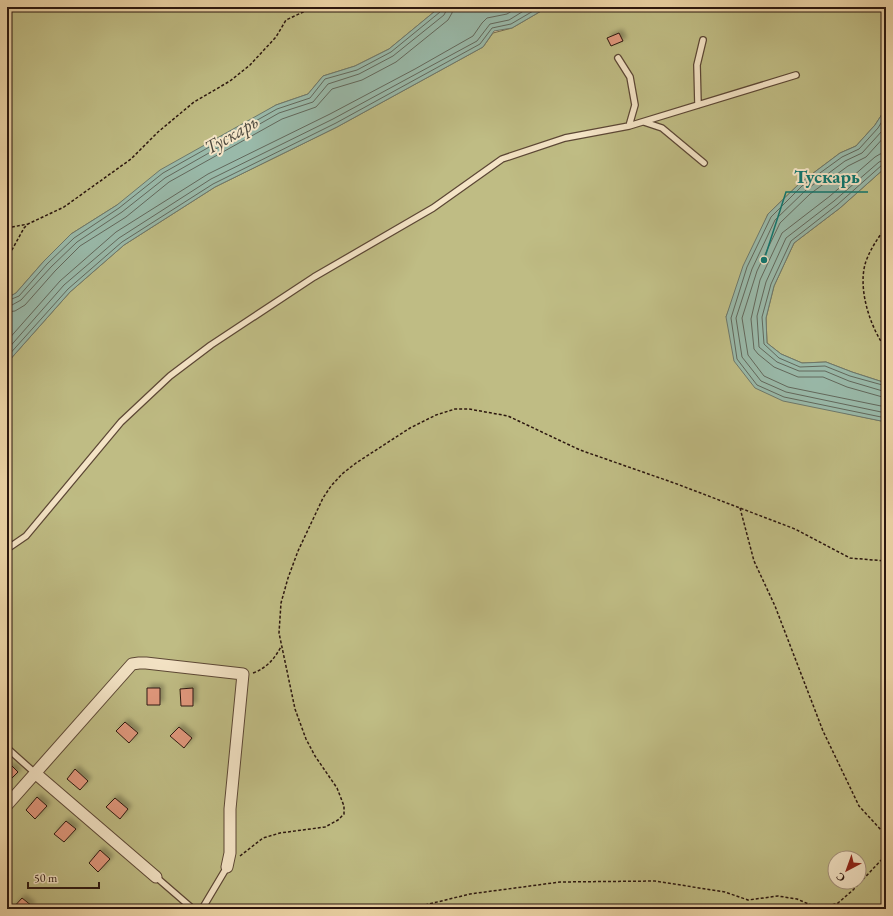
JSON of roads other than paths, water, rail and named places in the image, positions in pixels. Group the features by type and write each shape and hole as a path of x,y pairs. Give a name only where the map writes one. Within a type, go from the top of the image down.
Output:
{"street":[{"path":"7,805 132,664 146,663 243,674 230,809 230,853 227,868"},
{"path":"36,773 156,877"}],"lane":[{"path":"698,105 697,65 703,40"},
{"path":"618,58 630,77 635,106 629,126"},
{"path":"7,549 26,536 121,422 170,376 211,345 314,277 433,208 502,159 565,138 643,122 796,75"},
{"path":"643,122 662,128 704,163"},
{"path":"7,748 36,773"},
{"path":"202,909 227,868"},
{"path":"156,877 193,909"}],"water":[{"path":"440,7 548,7 512,28 494,31 483,47 337,127 215,187 124,245 70,292 7,363 7,298 16,293 44,261 71,234 117,205 160,170 276,105 308,94 323,76 355,66 389,49"},
{"path":"886,108 886,167 840,208 794,243 774,286 766,318 767,343 781,354 802,363 826,362 886,383 886,422 783,401 755,388 734,361 726,317 743,266 768,214 800,183 840,153 856,146 875,125"}],"place":[{"name":"Тускарь","path":"764,260"}]}
